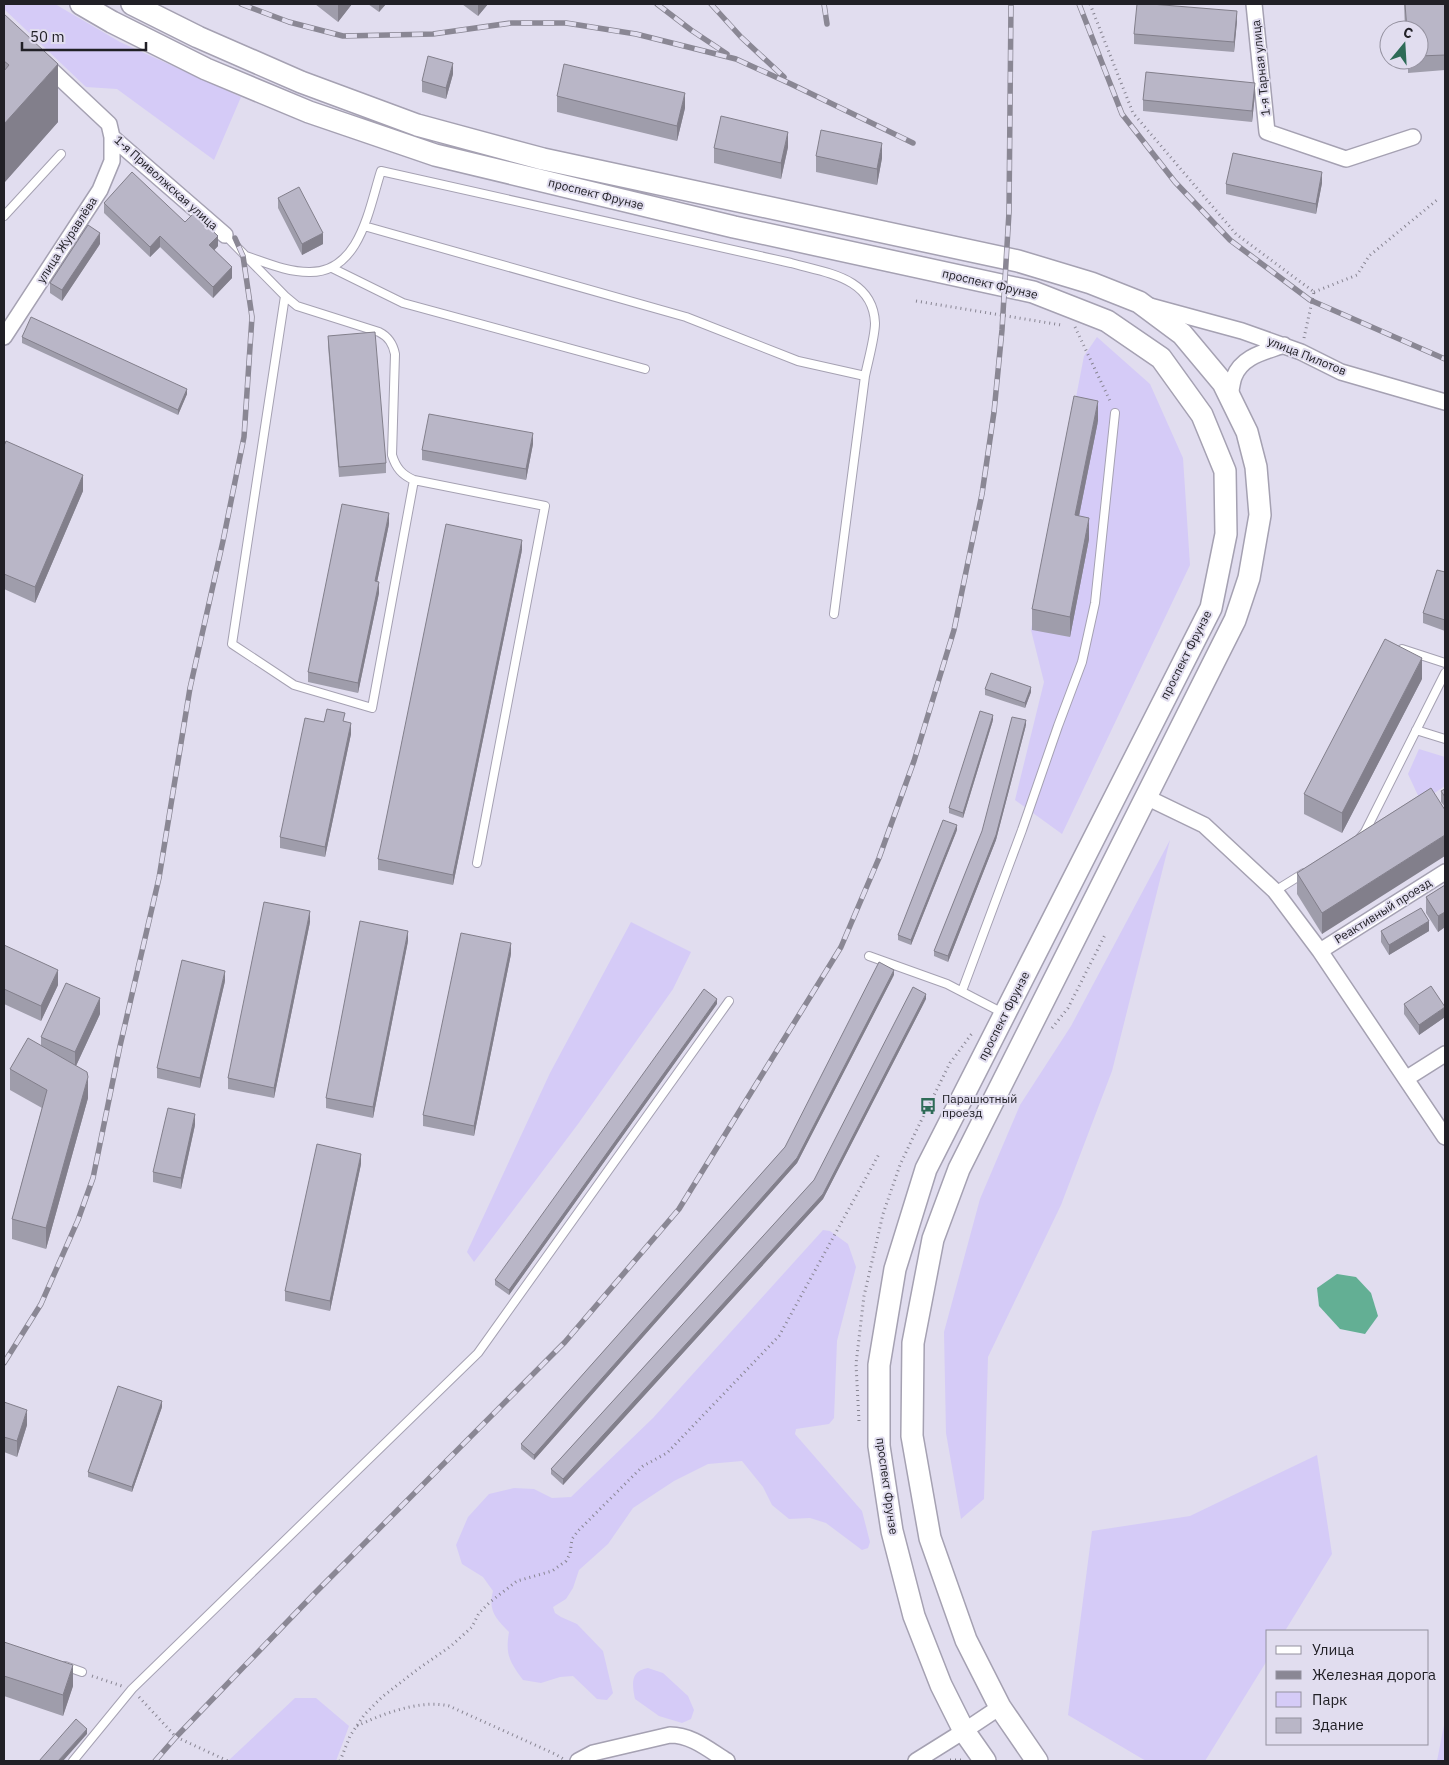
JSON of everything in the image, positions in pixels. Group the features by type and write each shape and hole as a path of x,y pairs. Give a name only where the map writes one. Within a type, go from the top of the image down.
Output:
{"main road":[{"name":"проспект Фрунзе","path":"81,4 112,22 206,69 309,112 435,155 734,227 1034,292 1107,321 1161,358 1202,415 1225,471 1226,534 1211,608 926,1170 895,1269 879,1365 879,1446 892,1531 914,1616 941,1686 964,1731 986,1761"},
{"name":"проспект Фрунзе","path":"132,4 198,37 301,82 417,125 543,159 1018,261 1091,282 1139,302 1182,334 1223,383 1247,432 1256,467 1260,515 1249,578 1235,620 959,1169 933,1240 913,1344 912,1436 930,1538 966,1640 1000,1707 1037,1761"}],"street":[{"name":"1-я Тарная улица","path":"1254,4 1267,132 1346,159 1413,137"},
{"name":"1-я Приволжская улица","path":"36,56 109,124 112,136 225,235"},
{"name":"улица Журавлёва","path":"4,336 100,190 112,161 112,136"},
{"name":"улица Пилотов","path":"1139,302 1242,331 1301,352 1341,372 1445,402"},
{"path":"1230,397 1234,377 1243,364 1256,354 1284,345"},
{"path":"1146,796 1204,825 1275,891 1320,951 1445,1137"},
{"name":"Реактивный проезд","path":"1320,951 1445,872"},
{"path":"1407,1078 1445,1054"},
{"path":"916,1761 1000,1707"},
{"path":"578,1761 593,1753 675,1735 690,1738 727,1761"}],"lane":[{"path":"4,216 61,154"},
{"path":"245,256 288,270 311,272 332,268 351,251 359,240 381,171 791,263 840,277 862,289 872,305 875,324 865,376 834,614"},
{"path":"364,226 686,316 798,361 865,376"},
{"path":"225,235 297,306 379,332 390,341 395,354 392,455 395,464 406,476 414,480 546,506 477,863"},
{"path":"332,268 403,303 645,369"},
{"path":"285,296 232,644 294,685 372,708 414,480"},
{"path":"962,991 1082,662 1095,603 1115,412"},
{"path":"1389,645 1445,663"},
{"path":"1356,841 1365,832 1445,673"},
{"path":"1416,730 1445,739"},
{"path":"1275,891 1314,867"},
{"path":"869,956 947,984 1005,1014"},
{"path":"74,1761 132,1689 478,1353 729,1001"},
{"path":"56,1663 82,1672"}],"path":[{"path":"1090,4 1133,113 1236,234 1314,292"},
{"path":"1314,292 1357,275 1369,256 1437,200"},
{"path":"1301,352 1314,292"},
{"path":"916,301 1064,325"},
{"path":"1074,327 1115,412"},
{"path":"340,1761 350,1736 364,1715 382,1697 451,1646 472,1627 480,1613 490,1602 517,1581 552,1571 566,1562 570,1554 572,1539 578,1531 643,1466 667,1453 779,1336 880,1154"},
{"path":"82,1672 132,1689 176,1737 228,1761"},
{"path":"356,1727 379,1715 412,1707 440,1704 567,1761"},
{"path":"950,1760 964,1761"}],"green space":[{"path":"4,4 55,4 120,42 241,97 214,160 117,89 86,87 4,9"},
{"path":"1097,337 1150,384 1183,458 1190,565 1062,834 1015,800 1044,682 1031,630 1084,356"},
{"path":"1419,749 1445,757 1445,786 1421,802 1408,774"},
{"path":"1170,840 1112,1071 1061,1205 988,1357 984,1499 961,1519 946,1433 944,1332 980,1199 1020,1105 1071,1026"},
{"path":"631,922 691,952 673,989 578,1124 474,1262 467,1252 550,1073"},
{"path":"823,1230 830,1231 848,1244 856,1267 837,1341 834,1418 829,1424 796,1429 795,1434 862,1511 870,1542 868,1548 862,1550 826,1523 810,1518 789,1519 772,1505 763,1487 742,1461 708,1464 674,1481 633,1508 608,1544 579,1570 573,1588 566,1599 553,1607 555,1613 577,1624 603,1651 613,1693 607,1700 597,1699 573,1676 560,1677 541,1683 523,1680 508,1653 509,1632 496,1618 492,1609 493,1591 483,1577 462,1564 456,1545 468,1517 489,1494 514,1488 534,1489 552,1498 571,1497 653,1418"},
{"path":"1317,1455 1332,1554 1286,1630 1266,1630 1266,1662 1205,1761 1146,1761 1068,1715 1092,1531 1190,1516"},
{"path":"648,1668 663,1673 688,1696 694,1710 691,1719 682,1723 659,1716 635,1699 633,1683 635,1675"},
{"path":"295,1698 316,1698 349,1726 336,1761 228,1761"},
{"path":"1445,1720 1445,1761 1437,1761"}],"shaded area":[{"path":"1337,1274 1356,1277 1371,1293 1378,1316 1365,1334 1340,1329 1319,1306 1317,1288"}],"building":[{"path":"1137,4 1237,11 1234,42 1134,34"},
{"path":"1405,4 1445,4 1445,55 1429,56 1429,20 1406,20"},
{"path":"4,14 58,64 4,124 4,71 9,65 4,61"},
{"path":"428,56 453,63 446,88 422,81"},
{"path":"564,64 685,93 677,126 557,96"},
{"path":"1146,72 1255,83 1252,111 1143,100"},
{"path":"721,116 788,132 781,163 714,148"},
{"path":"821,130 882,143 877,169 816,156"},
{"path":"1233,153 1322,172 1316,204 1226,184"},
{"path":"132,172 185,222 194,213 218,236 209,245 232,267 213,287 160,236 150,247 104,203"},
{"path":"299,187 323,233 302,244 278,198"},
{"path":"88,225 100,233 62,290 50,283"},
{"path":"31,317 187,389 178,410 22,337"},
{"path":"375,332 386,463 339,467 328,336"},
{"path":"1074,396 1098,401 1075,515 1089,518 1070,617 1032,609"},
{"path":"429,414 533,433 526,469 422,450"},
{"path":"6,441 83,475 35,587 4,574 4,446"},
{"path":"342,504 389,513 375,581 379,582 358,683 308,672"},
{"path":"446,524 522,540 453,875 378,859"},
{"path":"1437,570 1445,572 1445,620 1423,613"},
{"path":"1385,639 1422,658 1342,813 1304,794"},
{"path":"991,673 1031,687 1025,703 985,689"},
{"path":"327,709 345,713 343,721 351,723 325,847 280,837 305,718 324,722"},
{"path":"980,711 993,715 963,813 949,808"},
{"path":"1012,717 1026,720 996,835 948,956 934,951 982,831"},
{"path":"1431,788 1445,810 1445,835 1322,913 1297,873"},
{"path":"1445,789 1445,797 1441,791"},
{"path":"943,820 957,825 911,940 898,935"},
{"path":"1445,885 1445,912 1438,916 1426,897"},
{"path":"264,902 310,911 274,1088 228,1078"},
{"path":"1421,908 1429,921 1389,945 1381,931"},
{"path":"360,921 408,931 373,1107 326,1098"},
{"path":"461,933 511,943 474,1126 423,1115"},
{"path":"4,945 58,970 41,1006 4,989"},
{"path":"182,960 225,971 200,1078 157,1068"},
{"path":"879,962 894,970 797,1158 534,1455 521,1444 785,1147"},
{"path":"66,983 100,998 75,1052 41,1037"},
{"path":"1431,986 1445,1007 1419,1025 1404,1004"},
{"path":"913,987 926,994 823,1194 563,1479 551,1469 814,1180"},
{"path":"704,989 717,999 509,1290 495,1280"},
{"path":"28,1038 87,1072 88,1077 46,1228 12,1219 47,1090 10,1069"},
{"path":"168,1108 195,1114 181,1178 153,1172"},
{"path":"317,1144 361,1154 330,1301 285,1291"},
{"path":"118,1386 162,1401 132,1487 88,1472"},
{"path":"4,1402 27,1410 17,1441 4,1437"},
{"path":"4,1642 73,1665 63,1695 4,1676"},
{"path":"76,1719 87,1729 58,1761 39,1761"}],"railway":[{"path":"241,4 289,22 343,36 433,34 511,23 566,23 636,34 736,59 913,143"},
{"path":"657,4 727,54"},
{"path":"711,4 741,37 784,77"},
{"path":"824,4 827,24"},
{"path":"155,1761 314,1594 565,1342 679,1209 841,947 879,858 914,761 954,630 982,494 994,412 1002,330 1009,212 1011,4"},
{"path":"1079,4 1122,114 1175,182 1230,240 1310,300 1445,359"},
{"path":"4,1363 41,1304 78,1220 93,1178 120,1046 159,878 190,688 244,437 252,317 243,256 235,238"}],"place":[{"name":"Парашютный проезд","path":"928,1106"}]}
